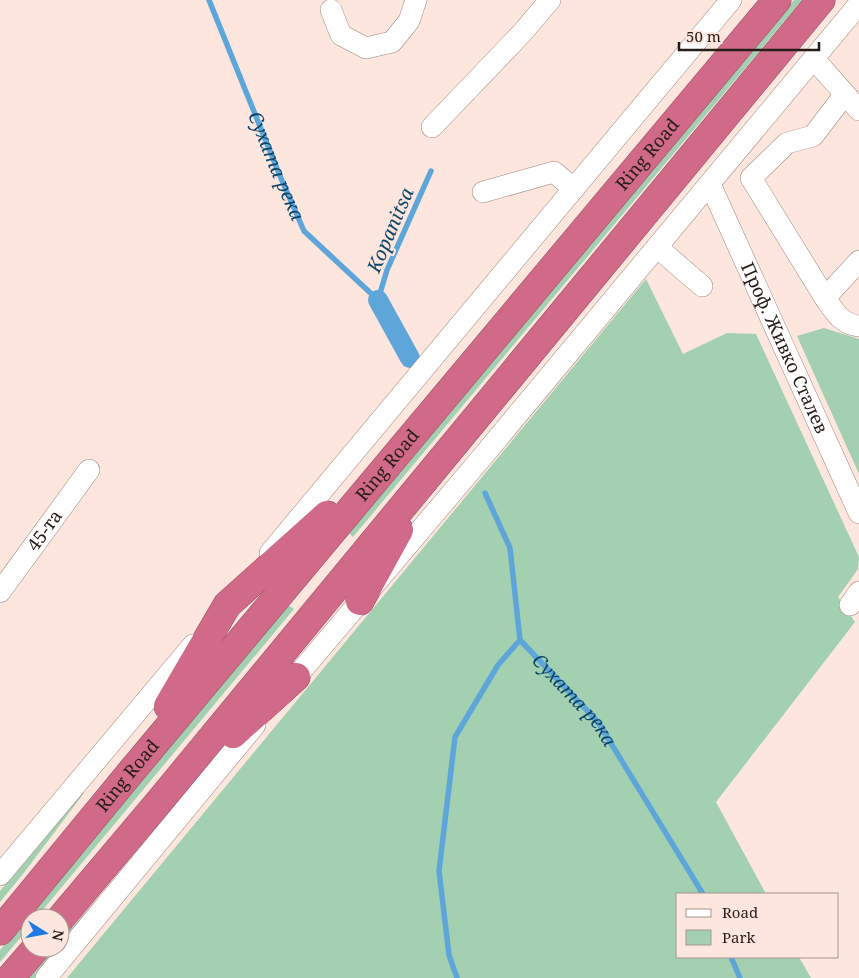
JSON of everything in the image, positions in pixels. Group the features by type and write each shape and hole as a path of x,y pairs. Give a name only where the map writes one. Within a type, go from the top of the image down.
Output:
{"highway":[{"name":"Ring Road","path":"0,931 777,0"},
{"name":"Ring Road","path":"69,908 821,0"},
{"path":"130,773 227,605 400,450"},
{"path":"360,601 430,474"},
{"path":"163,797 296,677"},
{"path":"10,978 27,958"}],"street":[{"path":"332,10 342,35 366,48 392,42 409,21 416,0"},
{"path":"432,127 522,33 550,0"},
{"path":"0,875 574,188 722,3"},
{"path":"46,978 859,4"},
{"path":"814,59 859,110"},
{"path":"845,94 813,136 787,142 751,178 824,298 848,325 859,326"},
{"path":"483,192 554,172 574,188"},
{"name":"Проф. Живко Сталев","path":"710,184 859,513"},
{"path":"657,247 702,286"},
{"path":"824,298 859,261"},
{"name":"45-та","path":"0,592 90,470"}],"green space":[{"path":"794,0 802,0 353,537 349,533"},
{"path":"646,279 683,354 727,333 756,334 859,557 858,569 838,597 855,622 716,802 765,893 676,893 676,958 800,958 811,978 67,978"},
{"path":"824,328 859,339 859,474 797,336"},
{"path":"288,605 294,609 44,908 35,908"},
{"path":"83,792 23,874 0,902 0,891"},
{"path":"120,873 70,936 70,930"},
{"path":"20,926 20,938 0,962 0,950"},
{"path":"46,958 53,958 37,978 29,978"}],"waterway":[{"name":"Сухата река","path":"209,0 304,231 378,300 387,270 431,171"},
{"name":"Сухата река","path":"378,300 410,358"},
{"name":"Сухата река","path":"485,493 510,548 520,640 598,722 702,893"},
{"path":"457,978 449,955 439,871 455,737 498,665 520,640"},
{"name":"Сухата река","path":"731,958 740,978"}],"water label":[{"name":"Kopanitsa","path":"390,230"}]}
